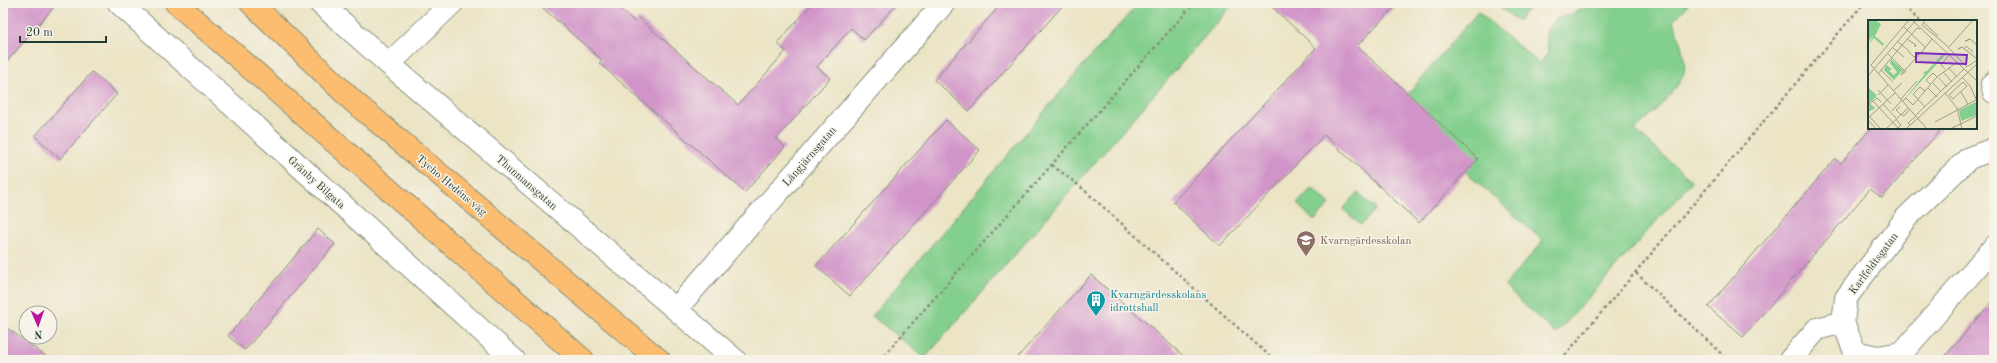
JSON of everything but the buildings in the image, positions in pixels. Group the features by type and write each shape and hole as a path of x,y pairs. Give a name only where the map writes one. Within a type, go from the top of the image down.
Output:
{"main road":[{"path":"176,3 583,360"},
{"name":"Tycho Hedéns väg","path":"251,3 354,102 659,360"}],"street":[{"name":"Gränby Bilgata","path":"119,3 514,360"},
{"name":"Thunmansgatan","path":"320,3 389,64 735,360"},
{"name":"Långjärnsgatan","path":"676,309 944,3"},
{"path":"389,64 441,7"},
{"path":"1994,82 1992,84 1994,92"},
{"name":"Karlfeldtsgatan","path":"1994,149 1969,158 1906,218 1846,298 1843,322 1855,352 1877,357 1902,353 1994,247"},
{"path":"1790,360 1817,329 1843,322"}],"path":[{"path":"880,360 1194,3"},
{"path":"1561,360 1864,3"},
{"path":"1900,3 1919,20"},
{"path":"1052,165 1082,188 1274,360"},
{"path":"1636,273 1728,360"}],"green space":[{"path":"1139,3 1234,3 925,358 872,316 1085,63"},
{"path":"1503,3 1532,4 1518,21 1500,7"},
{"path":"1598,3 1670,3 1688,5 1673,21 1683,54 1685,68 1684,73 1681,80 1670,95 1635,130 1692,181 1556,334 1504,286 1543,241 1395,109 1478,12 1540,64 1548,53 1546,32 1555,20"},
{"path":"1312,188 1330,204 1314,221 1297,204"},
{"path":"1358,193 1376,209 1361,225 1343,209"}],"place":[{"name":"Kvarngärdesskolan","path":"1306,257"},
{"name":"Kvarngärdesskolans idrottshall","path":"1096,317"}]}
